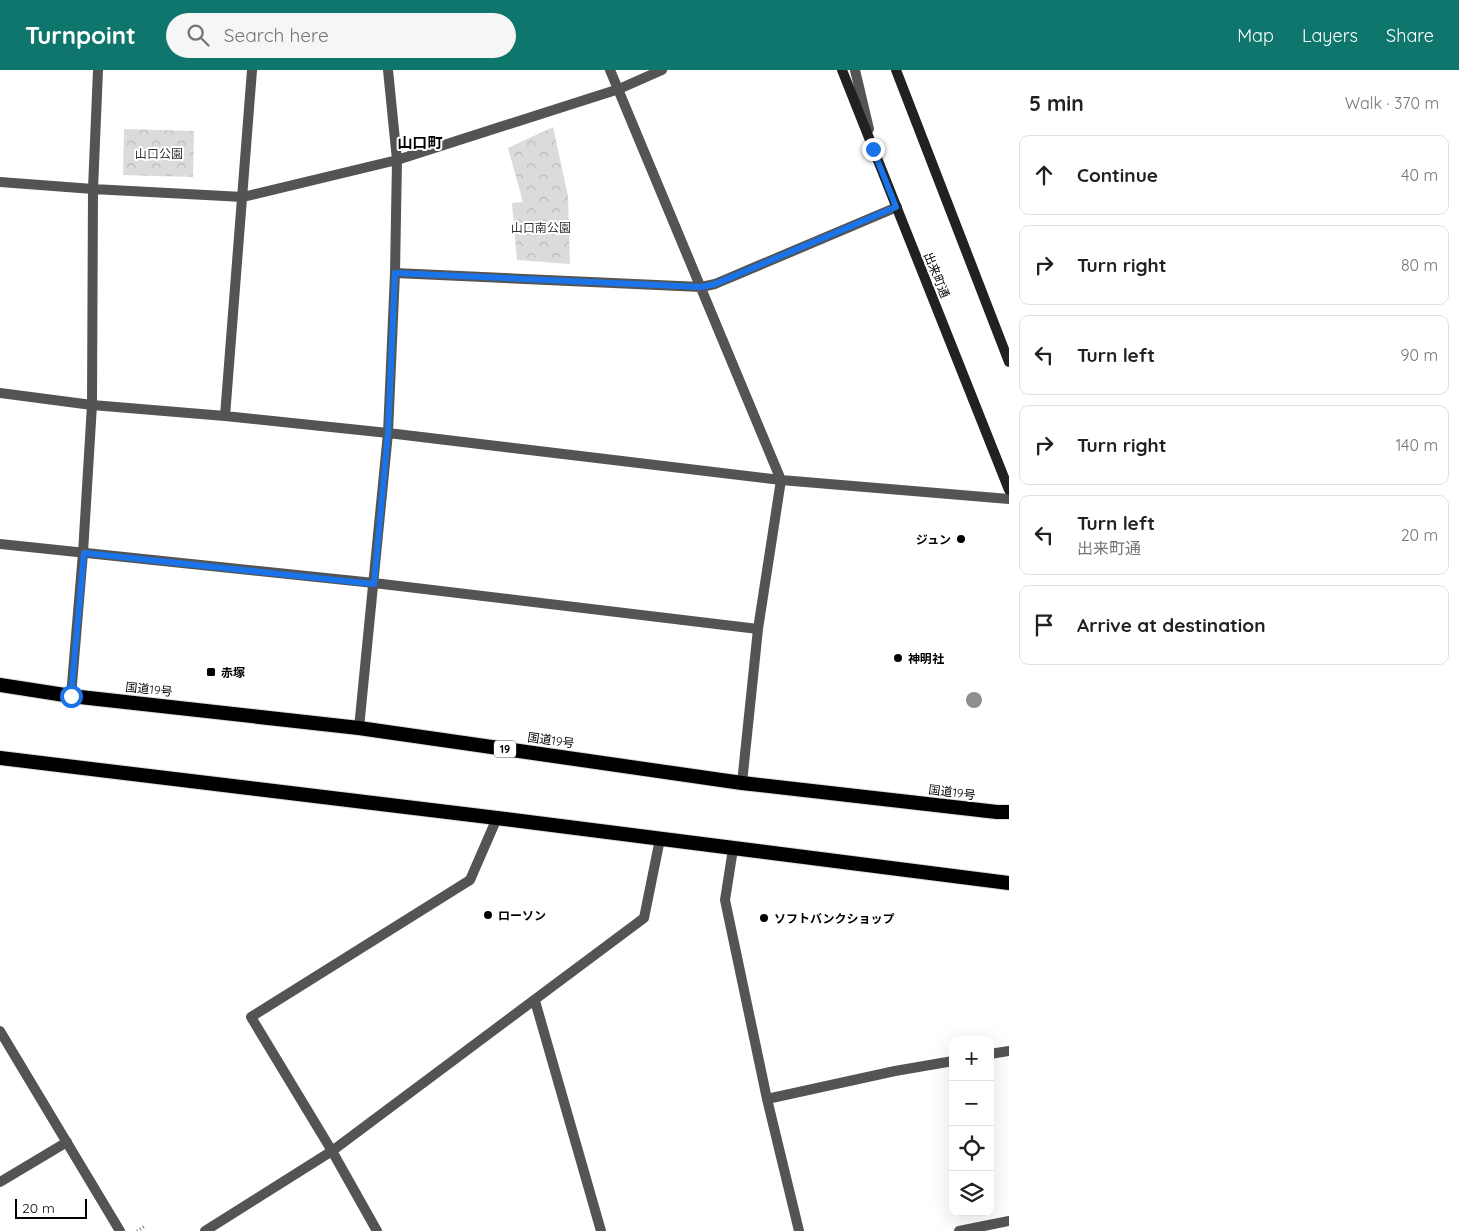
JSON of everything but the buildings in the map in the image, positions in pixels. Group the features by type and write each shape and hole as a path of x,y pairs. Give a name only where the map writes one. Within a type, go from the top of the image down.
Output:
{"highway":[{"name":"国道19号","path":"0,685 71,696 359,728 742,783 1009,812"},
{"path":"0,758 498,818 1009,883"}],"main road":[{"name":"出来町通","path":"842,70 1009,490"},
{"path":"896,70 1009,362"}],"street":[{"path":"71,696 84,553 92,405 94,189 98,70"},
{"path":"225,416 252,70"},
{"path":"359,728 388,433 395,273 397,160 388,70"},
{"path":"610,70 781,480 758,629 742,783"},
{"path":"0,182 243,197 397,160 619,89 662,70"},
{"path":"855,70 873,149"},
{"path":"395,273 701,287 715,284 896,207"},
{"path":"0,393 92,405 225,416 388,433 781,480 1009,499"},
{"path":"0,544 374,584 758,629"},
{"path":"377,1231 252,1017 470,880 498,818"},
{"path":"205,1231 332,1151 644,918 660,839"},
{"path":"732,849 725,900 767,1099 799,1231"},
{"path":"534,1001 601,1231"},
{"path":"0,1030 120,1231"},
{"path":"994,1053 1009,1051"},
{"path":"767,1099 895,1071 949,1062"},
{"path":"0,1182 67,1142"},
{"path":"959,1231 1009,1221"}],"path":[{"path":"137,1231 145,1226"}],"green space":[{"name":"山口南公園","path":"553,127 568,196 570,264 517,260 512,203 523,202 508,148"},
{"name":"山口公園","path":"124,129 194,131 193,177 123,175"}],"place":[{"name":"ジュン","path":"961,539"},
{"name":"神明社","path":"898,658"},
{"name":"赤塚","path":"211,672"},
{"name":"ローソン","path":"488,915"},
{"name":"ソフトバンクショップ","path":"764,918"}],"district":[{"name":"山口町","path":"420,142"}],"route":[{"path":"71,696 84,553 374,584 388,433 395,273 701,287 715,284 896,207 873,149"}]}
